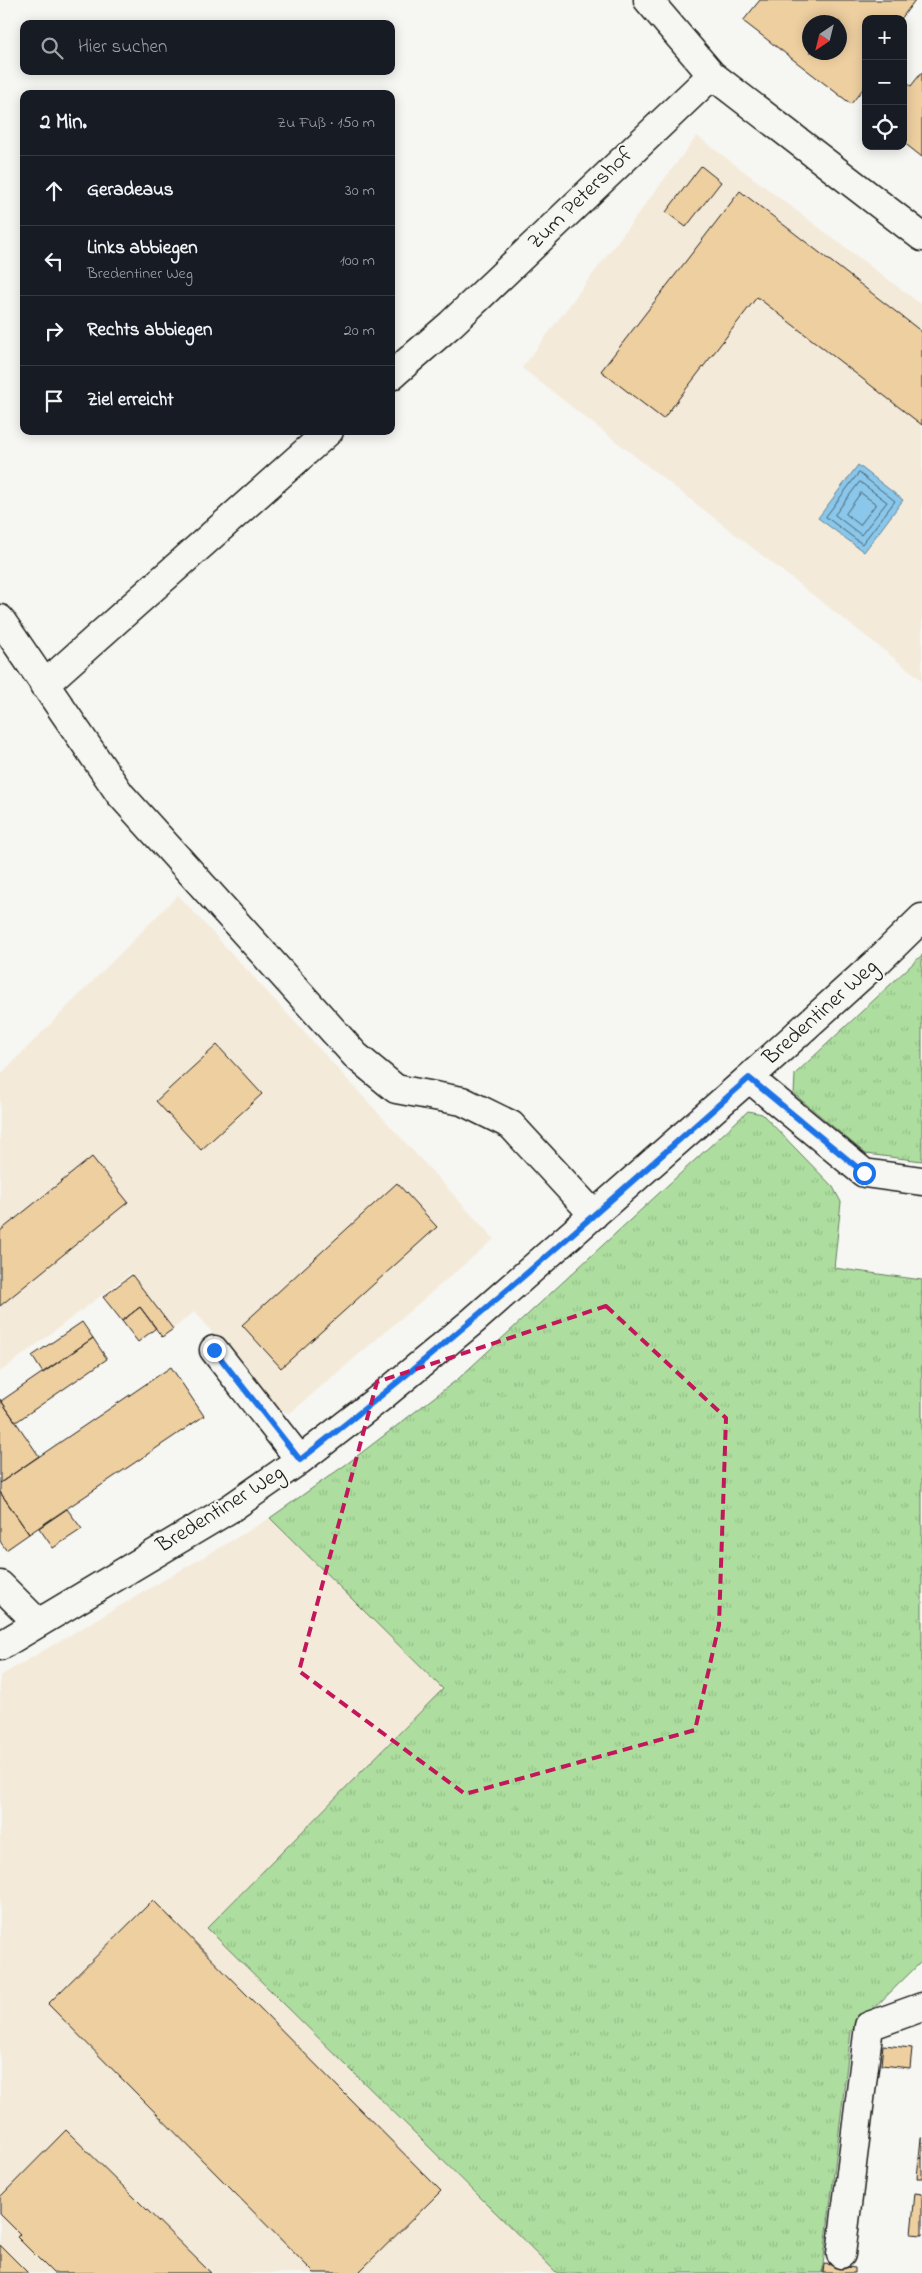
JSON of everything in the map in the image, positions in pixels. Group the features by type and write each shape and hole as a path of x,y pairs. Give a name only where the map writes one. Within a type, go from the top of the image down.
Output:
{"street":[{"path":"648,0 712,75 922,236"},
{"name":"Zum Petershof","path":"395,373 451,324 712,75"},
{"path":"44,685 325,435"},
{"path":"0,619 120,794 356,1056 396,1089 462,1101 511,1125 594,1215"},
{"name":"Bredentiner Weg","path":"0,1646 231,1508 300,1460 380,1398 473,1321 749,1078 878,961 922,918"},
{"path":"749,1078 864,1173 922,1181"},
{"path":"214,1350 300,1460"},
{"path":"0,1585 38,1623"},
{"path":"842,2254 869,2026 922,2007"}],"highlighted area":[{"path":"606,1306 726,1418 719,1625 695,1730 465,1794 299,1671 377,1382"}],"shaded area":[{"path":"697,136 922,305 922,680 522,368"},
{"path":"178,895 494,1239 289,1414 267,1402 195,1311 173,1329 131,1273 0,1372 0,1075"},
{"path":"270,1518 443,1689 207,1928 557,2273 0,2273 0,1676"}],"green space":[{"path":"922,955 922,1161 866,1154 794,1094 795,1074"},
{"path":"748,1111 762,1114 833,1187 841,1202 834,1268 922,1280 922,1961 851,2031 822,2273 557,2273 207,1928 443,1689 270,1518 348,1463 458,1379"}],"water":[{"path":"858,465 903,500 864,552 818,518"}],"building":[{"path":"760,0 915,0 904,15 862,15 862,90 851,104 743,21"},
{"path":"922,72 922,157 907,145 907,83 911,86"},
{"path":"701,166 721,182 686,227 666,212"},
{"path":"740,191 922,332 922,425 757,297 663,419 601,371"},
{"path":"217,1045 262,1094 201,1150 156,1101"},
{"path":"92,1157 128,1202 0,1306 0,1231"},
{"path":"397,1183 437,1227 281,1368 242,1325"},
{"path":"132,1275 173,1329 162,1337 140,1307 122,1321 103,1297"},
{"path":"140,1307 156,1328 138,1342 122,1321"},
{"path":"82,1322 93,1338 43,1373 32,1356"},
{"path":"93,1338 107,1359 16,1422 1,1401"},
{"path":"171,1367 204,1416 29,1534 0,1492 0,1483"},
{"path":"0,1399 39,1456 0,1483"},
{"path":"0,1492 29,1534 6,1550 0,1541"},
{"path":"67,1509 82,1529 53,1548 39,1528"},
{"path":"153,1900 441,2191 358,2273 314,2273 48,2004"},
{"path":"883,2045 912,2048 910,2068 881,2065"},
{"path":"66,2130 211,2273 53,2273 17,2237 20,2234 0,2214 0,2197"},
{"path":"921,2138 922,2158 919,2158"},
{"path":"919,2158 922,2158 922,2178 917,2178"},
{"path":"915,2193 922,2194 922,2235 911,2234"},
{"path":"0,2245 28,2273 0,2273"},
{"path":"824,2264 855,2268 855,2273 823,2273"}],"route":[{"path":"214,1350 300,1460 380,1398 473,1321 749,1078 864,1173"}]}
